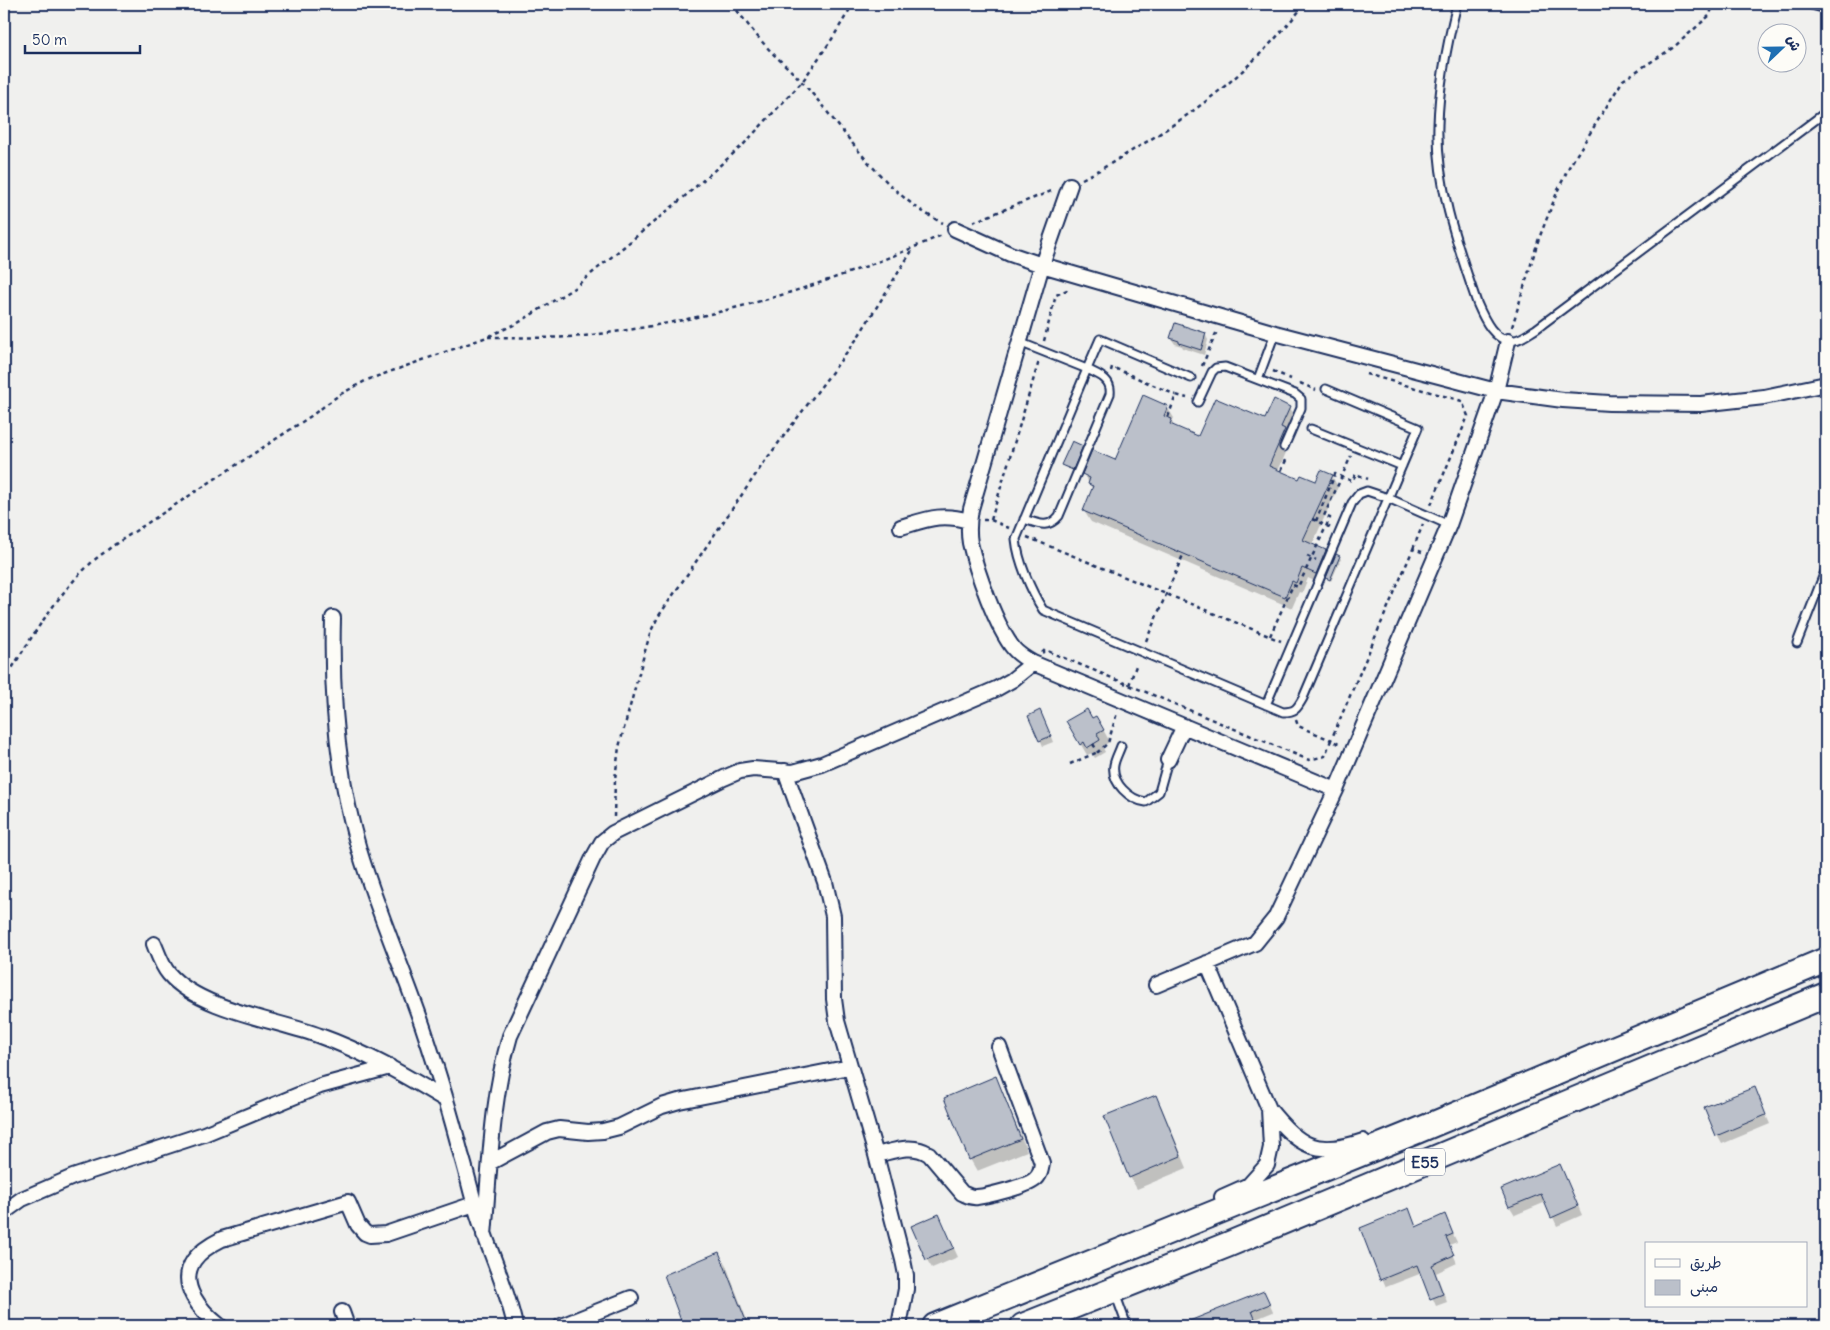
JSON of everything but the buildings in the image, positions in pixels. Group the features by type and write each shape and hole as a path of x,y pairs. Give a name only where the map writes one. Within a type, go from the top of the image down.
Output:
{"highway":[{"name":"E55","path":"935,1326 1417,1131 1826,960"},
{"name":"E55","path":"1023,1326 1236,1241 1826,995"}],"street":[{"path":"1070,184 1042,265 971,509 969,521 970,542 976,566 994,612 1004,634 1015,650 1033,663 1336,790"},
{"path":"955,229 1010,254 1042,265 1275,334 1496,391 1563,400 1609,403 1701,404 1764,397 1826,384"},
{"path":"1156,985 1255,942 1271,924 1285,899 1336,790 1449,525 1496,391 1508,341"},
{"path":"901,527 941,516 969,521"},
{"path":"332,618 333,696 342,774 350,813 371,888 422,1025 446,1100 474,1204 484,1236 503,1284 515,1326"},
{"path":"484,1236 502,1062 510,1036 602,842 613,833 724,778 740,772 766,769 802,771 822,764 996,689 1012,680 1033,663"},
{"path":"1168,760 1184,726"},
{"path":"785,771 830,901 834,930 834,1000 839,1028 876,1155 906,1275 904,1301 899,1326"},
{"path":"154,944 161,963 170,975 196,995 217,1004 321,1036 390,1066 446,1100"},
{"path":"1208,963 1269,1109 1282,1126 1295,1138 1310,1146 1326,1150 1344,1148 1390,1132 1417,1131"},
{"path":"876,1155 906,1148 923,1150 929,1154 962,1193 968,1196 983,1196 1035,1180 1041,1172 1042,1163 999,1048"},
{"path":"4,1212 22,1199 73,1177 204,1134 320,1086 390,1066"},
{"path":"491,1162 547,1132 559,1129 588,1132 603,1131 619,1127 662,1106 679,1101 850,1067"},
{"path":"1172,1231 1185,1212 1249,1185 1267,1165 1271,1147 1269,1109"},
{"path":"220,1326 198,1306 190,1293 188,1277 193,1260 206,1248 222,1238 348,1202 358,1225 364,1233 370,1236 386,1234 474,1204"},
{"path":"561,1326 631,1298"},
{"path":"342,1312 347,1326"}],"lane":[{"path":"1457,4 1444,58 1440,98 1438,124 1441,177 1477,304 1491,329 1498,336 1508,341 1515,340 1536,329 1826,112"},
{"path":"1808,4 1826,9"},
{"path":"1258,379 1275,334"},
{"path":"1191,378 1100,339 1018,532 1016,539 1017,551 1043,610 1283,712 1297,710 1303,698 1418,428 1322,387"},
{"path":"1020,342 1087,369 1106,379 1111,387 1110,394 1059,516 1054,522 1047,525 1037,524 1024,519"},
{"path":"1198,402 1212,372 1216,368 1225,366 1295,394 1301,399 1301,408 1284,447"},
{"path":"1311,429 1402,466"},
{"path":"1266,705 1352,503 1359,494 1367,491 1388,498 1449,525"},
{"path":"1797,644 1826,569"},
{"path":"1121,746 1114,766 1116,776 1128,796 1138,801 1146,802 1158,792 1168,760"},
{"path":"1114,1290 1127,1326"}],"path":[{"path":"732,4 765,45 802,82 887,181 930,217 955,229"},
{"path":"4,681 26,645 73,581 111,547 311,416 339,395 366,380 487,337 526,318 574,288 729,158 802,82 832,39 853,4"},
{"path":"487,337 581,336 719,312 807,288 913,248 1020,202 1070,184 1113,163 1197,109 1227,85 1255,60 1304,4"},
{"path":"1508,341 1538,241 1569,167 1623,80 1674,47 1710,15 1713,4"},
{"path":"613,833 615,779 619,747 651,631 658,617 765,461 856,340 913,248"},
{"path":"991,520 1042,351 1056,295 1073,287"},
{"path":"1262,366 1318,391 1322,387"},
{"path":"1106,379 1112,367 1176,395"},
{"path":"1033,663 1045,650 1309,760 1325,756 1468,416 1462,401 1366,374"},
{"path":"1270,636 1293,584 1298,587 1330,518 1324,516 1355,447"},
{"path":"1340,532 1314,520 1335,474 1352,481 1356,474 1392,490"},
{"path":"969,521 991,520 1292,646"},
{"path":"1413,549 1435,557"},
{"path":"1129,685 1141,652 1183,555"},
{"path":"1070,764 1098,752 1108,743 1121,700"},
{"path":"1292,712 1298,726 1353,750"},
{"path":"1093,744 1098,752"}]}
